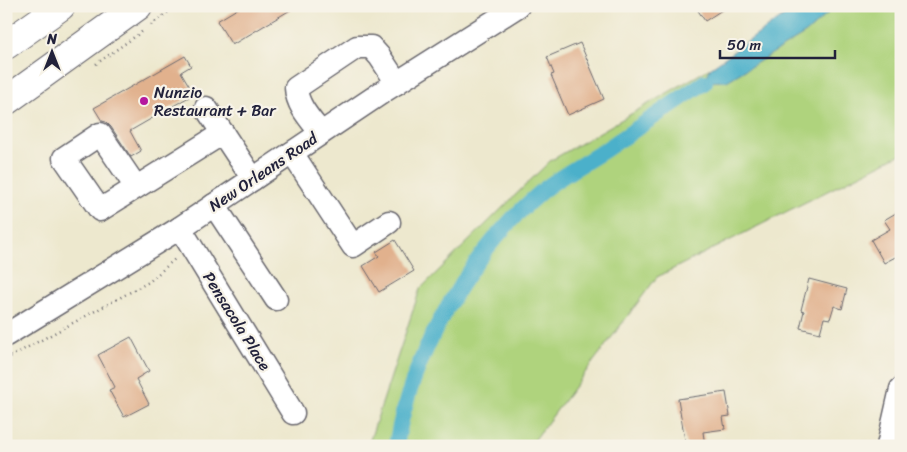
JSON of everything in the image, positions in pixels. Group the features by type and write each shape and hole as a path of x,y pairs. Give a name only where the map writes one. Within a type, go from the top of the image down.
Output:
{"highway":[{"path":"6,45 61,6"},
{"path":"6,101 138,6"}],"street":[{"name":"New Orleans Road","path":"6,335 180,228 396,83 518,6"},
{"path":"321,134 300,106 296,96 296,88 357,47 371,47 380,57 396,83"},
{"path":"206,108 253,179"},
{"path":"136,187 223,133"},
{"path":"292,153 353,246 388,222"},
{"path":"214,206 276,299"},
{"name":"Pensacola Place","path":"180,228 293,413"},
{"path":"888,446 901,389"}],"green space":[{"path":"817,6 901,6 901,154 657,277 530,446 368,446 420,289 550,161"}],"water":[{"path":"798,6 836,6 806,33 727,81 705,82 710,68"}],"building":[{"path":"242,6 297,6 232,45 217,21"},
{"path":"695,6 728,6 705,21"},
{"path":"580,43 604,99 568,115 551,75 554,74 547,57"},
{"name":"Nunzio Restaurant + Bar","path":"185,56 191,66 181,72 194,94 130,131 141,151 131,157 111,127 102,121 94,108"},
{"path":"901,210 901,254 884,263 871,240 890,229 884,220"},
{"path":"395,240 414,271 379,292 363,266 379,256 376,252"},
{"path":"809,279 847,289 842,309 834,306 830,319 824,318 820,333 800,328 804,311 801,310"},
{"path":"131,337 149,371 136,379 149,404 124,417 109,390 115,387 98,355"},
{"path":"726,392 730,416 723,417 725,429 703,432 705,446 686,446 678,399"}],"waterway":[{"path":"396,446 415,376 430,341 468,274 491,244 516,216 549,185 605,150 705,82"}],"place":[{"name":"Nunzio Restaurant + Bar","path":"144,101"}]}
